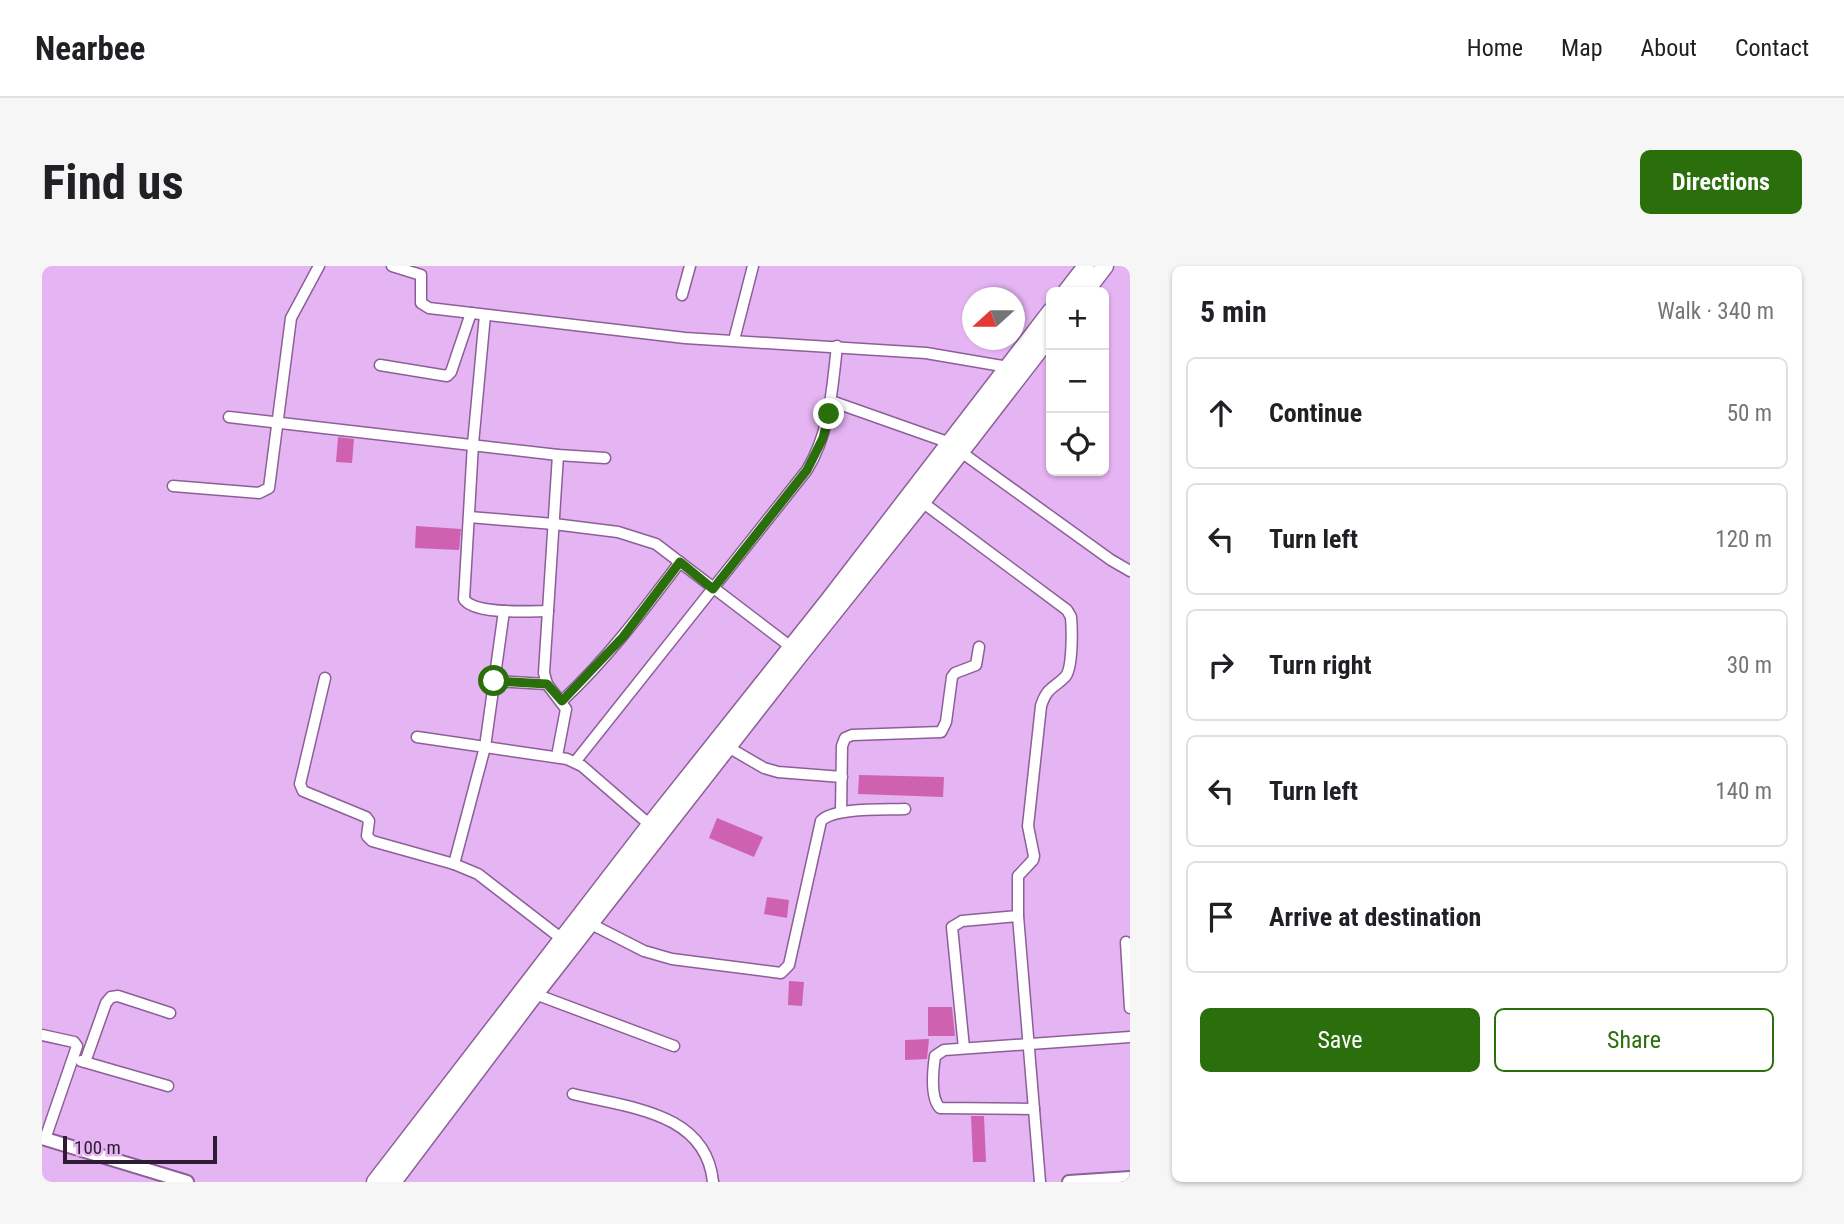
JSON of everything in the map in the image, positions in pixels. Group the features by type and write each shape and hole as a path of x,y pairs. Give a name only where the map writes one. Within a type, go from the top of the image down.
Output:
{"highway":[{"path":"1070,287 1086,266"},
{"path":"1088,287 1105,266"},
{"path":"393,1182 535,994 922,502 1008,367 1046,318"},
{"path":"375,1182 650,825 791,648 955,447 1046,341"}],"street":[{"path":"173,486 259,493 266,491 270,484 291,318 319,266"},
{"path":"392,266 421,275 420,300 425,307 685,338 926,353 1008,367"},
{"path":"682,295 690,266"},
{"path":"734,340 753,266"},
{"path":"380,365 447,376 451,372 471,313"},
{"path":"485,315 473,444 464,599 472,607 504,611 548,611"},
{"path":"575,762 816,456 831,401 838,346"},
{"path":"831,401 955,447 1130,571"},
{"path":"229,417 558,455 606,458"},
{"path":"558,455 544,673 547,684 562,701 566,713 558,756"},
{"path":"922,502 1067,610 1071,617 1069,670 1064,678 1047,691 1041,706 1028,826 1034,856 1018,876 1018,916 1040,1182"},
{"path":"468,517 618,532 656,544 791,648"},
{"path":"562,701 623,637 680,562"},
{"path":"454,864 485,747 504,611"},
{"path":"841,812 843,741 848,737 934,733 943,729 952,677 955,673 976,665 979,647"},
{"path":"326,678 300,784 303,791 366,817 369,821 367,836 372,841 454,864 489,881 562,939"},
{"path":"494,681 547,684"},
{"path":"417,737 558,756 575,762 650,825"},
{"path":"728,747 764,768 778,772 842,777"},
{"path":"591,924 644,951 672,959 776,973 784,971 789,965 818,827 825,816 841,812 905,809"},
{"path":"964,1048 952,927 962,921 1018,916"},
{"path":"1126,942 1130,1008"},
{"path":"535,994 674,1046"},
{"path":"85,1062 106,1003 111,997 118,996 170,1013"},
{"path":"42,1035 74,1042 77,1046 43,1139 187,1182"},
{"path":"1034,1109 945,1109 937,1106 934,1098 935,1056 944,1050 964,1048 1130,1037"},
{"path":"73,1059 168,1086"},
{"path":"573,1094 648,1113 672,1121 687,1130 704,1148 713,1182"},
{"path":"1069,1182 1129,1180"}],"building":[{"path":"338,437 354,439 352,463 336,462"},
{"path":"416,526 461,529 459,550 415,548"},
{"path":"859,775 944,777 943,797 858,794"},
{"path":"717,818 763,837 754,857 709,838"},
{"path":"767,897 789,900 787,918 764,914"},
{"path":"789,981 804,982 802,1006 788,1005"},
{"path":"928,1007 952,1007 955,1036 928,1036"},
{"path":"929,1039 927,1059 905,1060 905,1040"},
{"path":"971,1116 984,1116 986,1162 973,1162"}],"route":[{"path":"494,681 547,684 562,701 590,675 623,637 680,562 713,589 807,470 816,456 829,414"}]}
